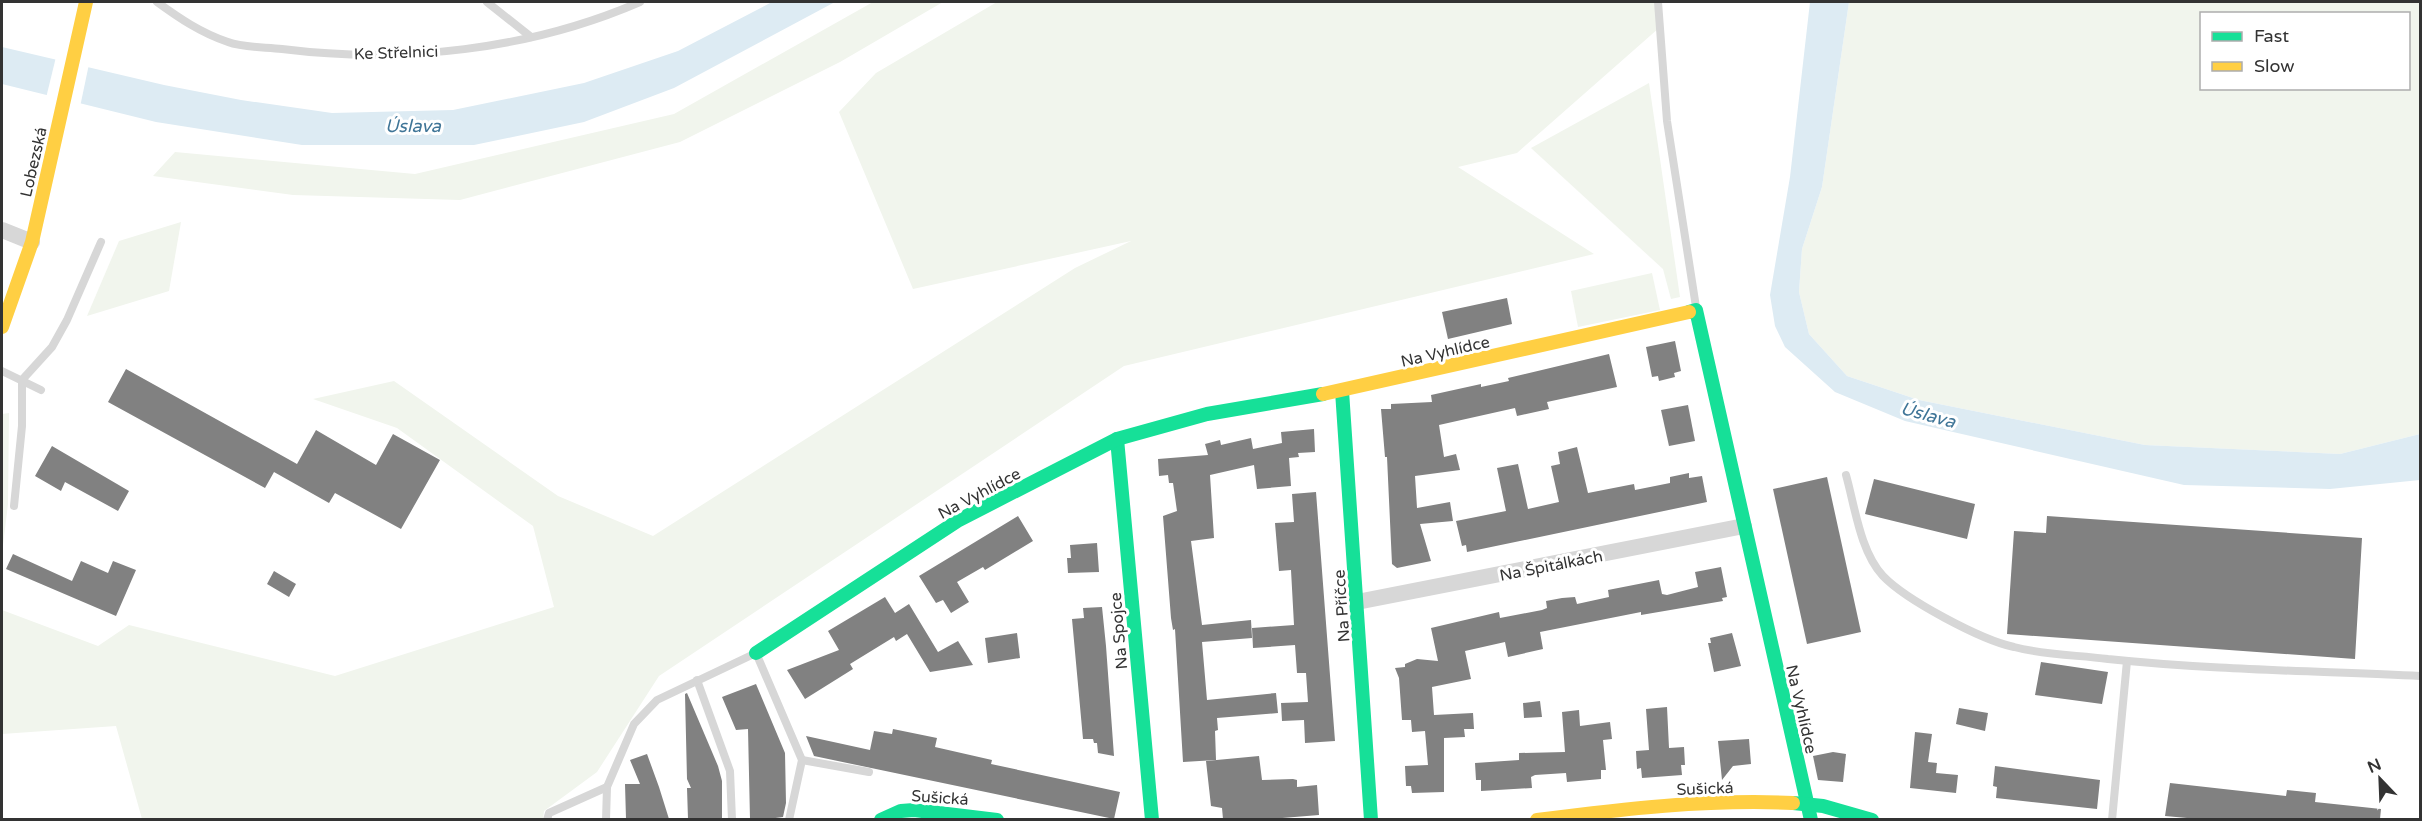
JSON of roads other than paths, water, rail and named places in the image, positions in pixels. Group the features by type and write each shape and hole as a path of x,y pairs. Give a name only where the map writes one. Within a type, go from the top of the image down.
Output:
{"street":[{"name":"Lobezská","path":"2,327 32,242 87,2"},
{"path":"2,230 32,242"},
{"name":"Na Vyhlídce","path":"756,653 959,520 1117,439 1207,414 1342,391 1696,310 1811,819"},
{"name":"Na Příčce","path":"1342,391 1371,819"},
{"name":"Na Spojce","path":"1117,439 1152,819"},
{"name":"Na Špitálkách","path":"1357,602 1744,526"},
{"name":"Sušická","path":"1537,819 1653,807 1722,803 1807,804 1872,819"},
{"name":"Sušická","path":"881,819 901,811 914,810 997,819"}],"lane":[{"name":"Ke Střelnici","path":"157,2 189,25 230,43 304,52 380,55 465,49 531,37 582,23 640,2"},
{"path":"487,2 531,37"},
{"path":"1658,2 1667,121 1696,310"},
{"path":"14,506 22,426 22,380 52,347 101,242"},
{"path":"2,371 41,390"},
{"path":"1846,475 1873,562 1884,578 1964,628 2013,647 2127,661 2421,676"},
{"path":"606,819 607,787 634,724 657,700 756,653 802,760 789,819"},
{"path":"2112,819 2127,661"},
{"path":"697,680 730,771 732,819"},
{"path":"802,760 869,772"},
{"path":"547,819 549,813 607,787"}],"water":[{"name":"Úslava","path":"772,2 835,2 674,88 584,122 474,145 302,145 156,122 2,84 2,47 164,85 241,100 332,113 453,110 584,83 678,51"},
{"name":"Úslava","path":"1810,2 1849,2 1822,187 1802,249 1799,292 1809,334 1847,376 1919,400 2145,445 2340,454 2420,434 2420,480 2330,489 2184,485 1905,421 1835,392 1785,347 1775,326 1770,295 1790,177"}]}
